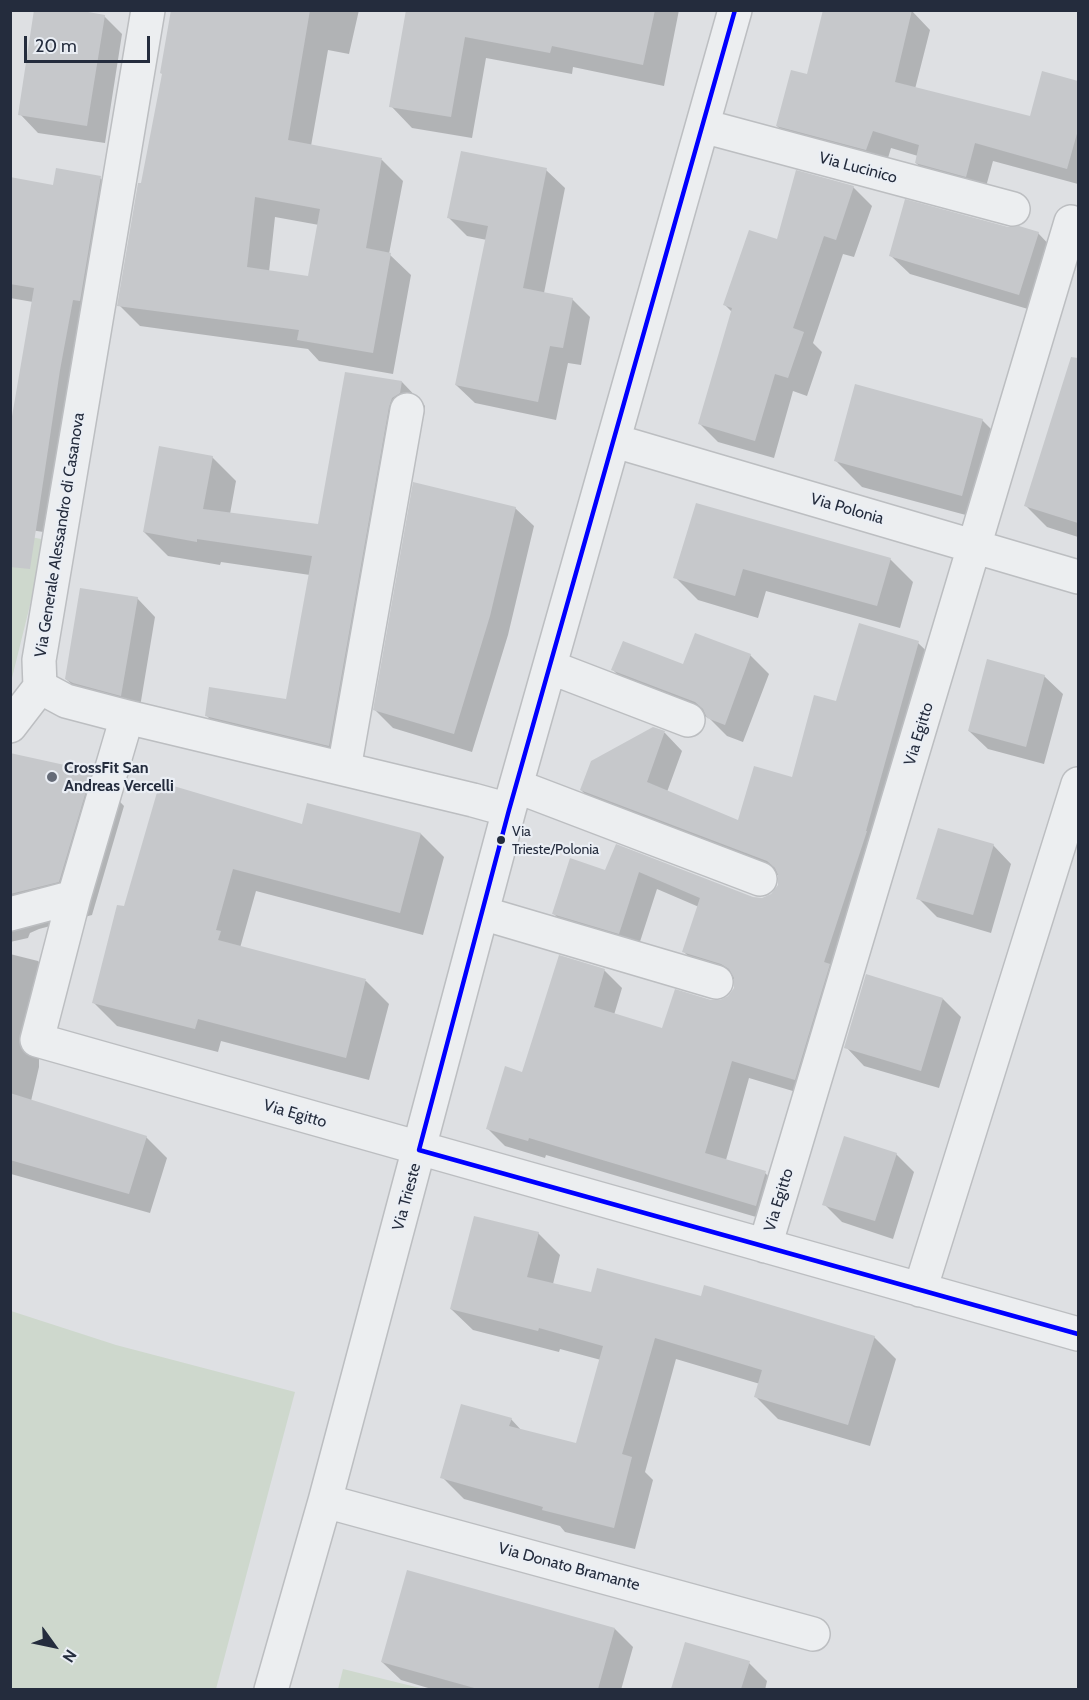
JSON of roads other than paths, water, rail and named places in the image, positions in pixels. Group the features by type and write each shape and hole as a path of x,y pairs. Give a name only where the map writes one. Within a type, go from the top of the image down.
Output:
{"street":[{"name":"Via Generale Alessandro di Casanova","path":"40,687 39,660 148,10"},
{"name":"Via Trieste","path":"271,1689 325,1501 513,798 735,10"},
{"name":"Via Lucinico","path":"702,126 1013,209"},
{"name":"Via Egitto","path":"765,1246 1071,222"},
{"path":"344,769 407,410"},
{"name":"Via Polonia","path":"615,441 1078,578"},
{"path":"550,668 688,720"},
{"path":"10,726 40,687 66,701 344,769 513,798 760,879"},
{"name":"Via Egitto","path":"127,717 74,897 37,1040 419,1150 1078,1334"},
{"path":"920,1290 1078,784"},
{"path":"10,914 74,897"},
{"path":"482,913 716,982"},
{"name":"Via Donato Bramante","path":"325,1501 813,1634"}],"place":[{"name":"CrossFit San Andreas Vercelli","path":"52,777"},
{"name":"Via Trieste/Polonia","path":"501,840"}]}
